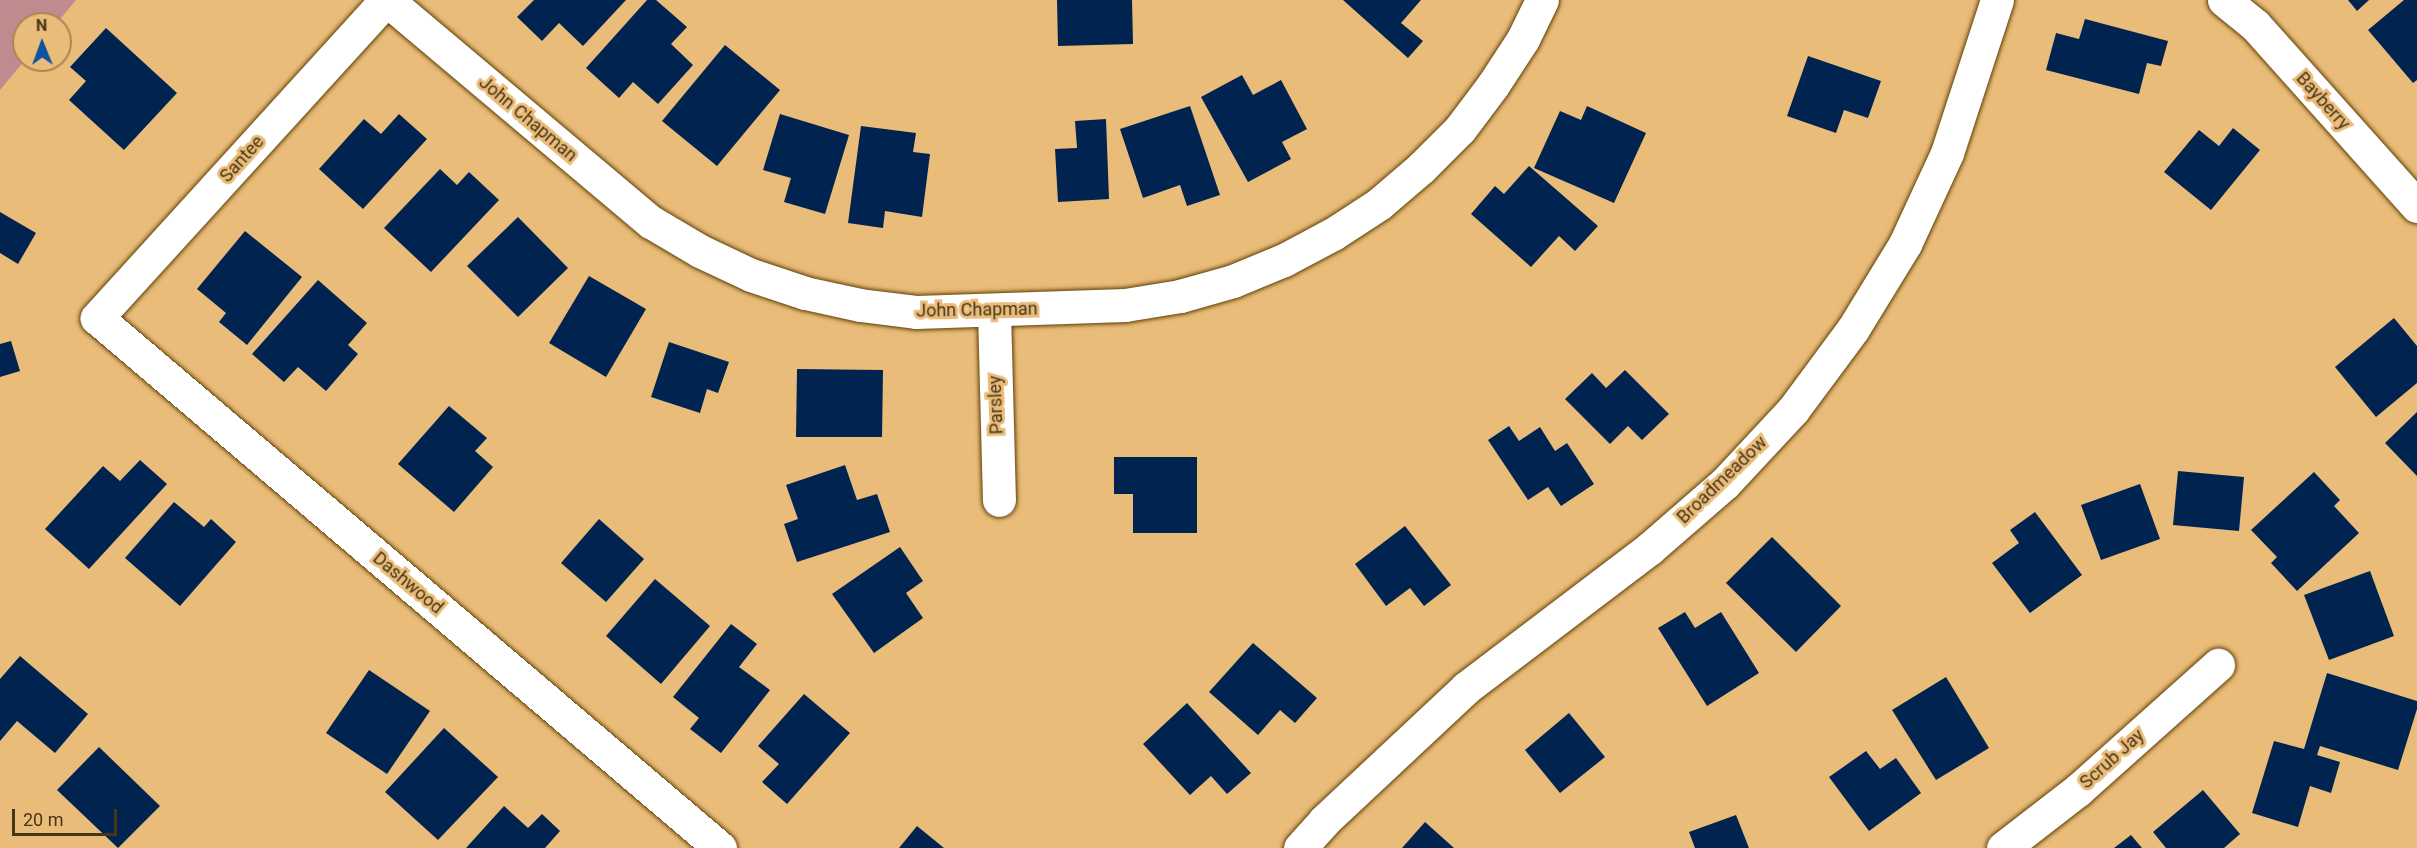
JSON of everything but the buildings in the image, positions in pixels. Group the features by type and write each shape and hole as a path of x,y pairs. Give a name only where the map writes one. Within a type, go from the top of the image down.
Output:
{"street":[{"name":"John Chapman","path":"387,0 651,222 700,250 773,282 805,293 860,305 916,312 1125,305 1180,296 1233,281 1284,260 1333,234 1379,204 1421,168 1460,129 1493,85 1523,39 1542,0"},
{"name":"Santee","path":"97,318 387,0"},
{"name":"Broadmeadow","path":"1299,848 1324,821 1466,688 1649,549 1725,483 1793,410 1853,330 1905,244 1947,153 1997,0"},
{"name":"Bayberry","path":"2224,0 2255,25 2417,206"},
{"name":"Parsley","path":"994,311 999,500"},
{"name":"Dashwood","path":"97,318 720,848"},
{"name":"Scrub Jay","path":"2003,848 2078,790 2218,665"}],"shaded area":[{"path":"0,0 76,0 66,12 12,12 12,72 15,72 0,90"}]}
